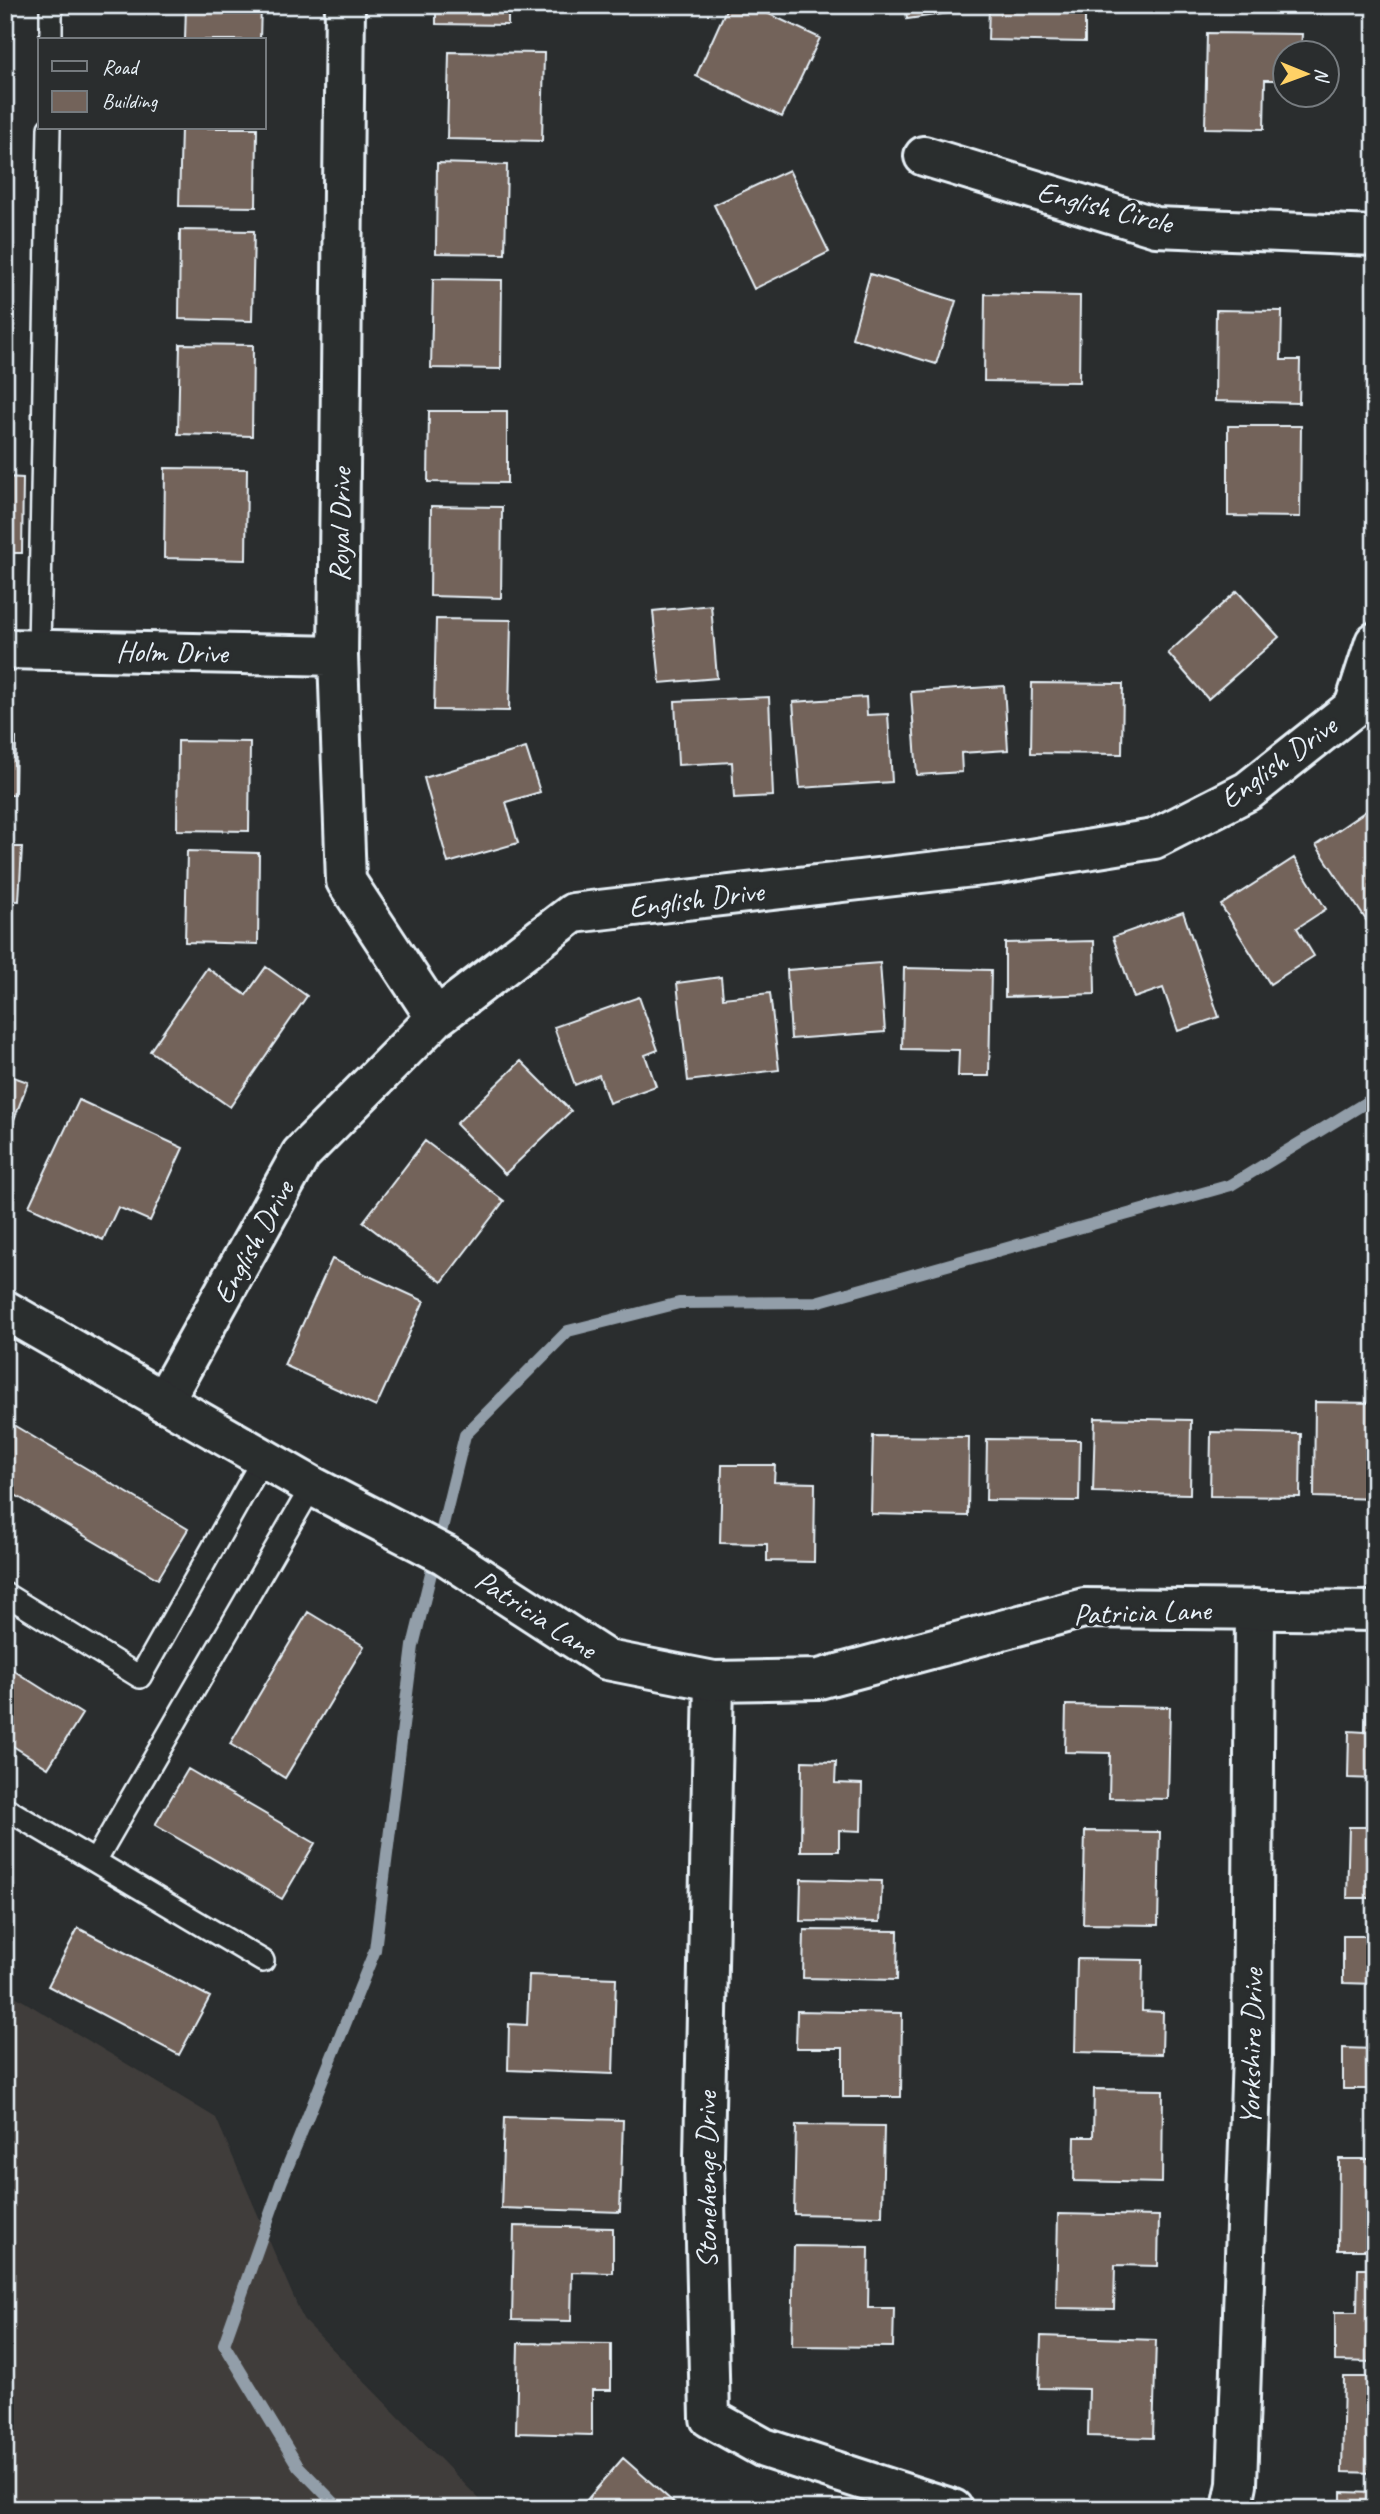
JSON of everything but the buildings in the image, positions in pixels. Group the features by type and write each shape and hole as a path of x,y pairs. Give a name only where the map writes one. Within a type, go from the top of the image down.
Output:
{"street":[{"name":"Royal Drive","path":"345,5 338,656 346,881 436,1018"},
{"name":"English Circle","path":"924,156 1156,227 1375,236"},
{"name":"English Drive","path":"163,1402 301,1154 436,1018 573,913 999,864 1154,839 1248,791 1354,707 1375,642"},
{"name":"Holm Drive","path":"22,649 338,656"},
{"name":"Patricia Lane","path":"5,1310 263,1459 428,1546 607,1660 714,1681 819,1679 1084,1608 1375,1611"},
{"name":"Yorkshire Drive","path":"1234,2496 1252,2055 1255,1609"},
{"name":"Stonehenge Drive","path":"714,1681 704,2156 710,2418 764,2448 953,2509"}],"lane":[{"path":"51,5 51,38"},
{"path":"22,649 49,130"},
{"path":"5,1594 140,1677 263,1459"},
{"path":"95,1861 312,1486"},
{"path":"5,1808 263,1961"}],"shaded area":[{"path":"5,1990 216,2118 303,2319 489,2509 5,2509"}],"waterway":[{"path":"340,2509 298,2466 224,2344 281,2183 375,1950 413,1646 465,1435 568,1331 679,1303 816,1302 1231,1185 1375,1097"}]}
